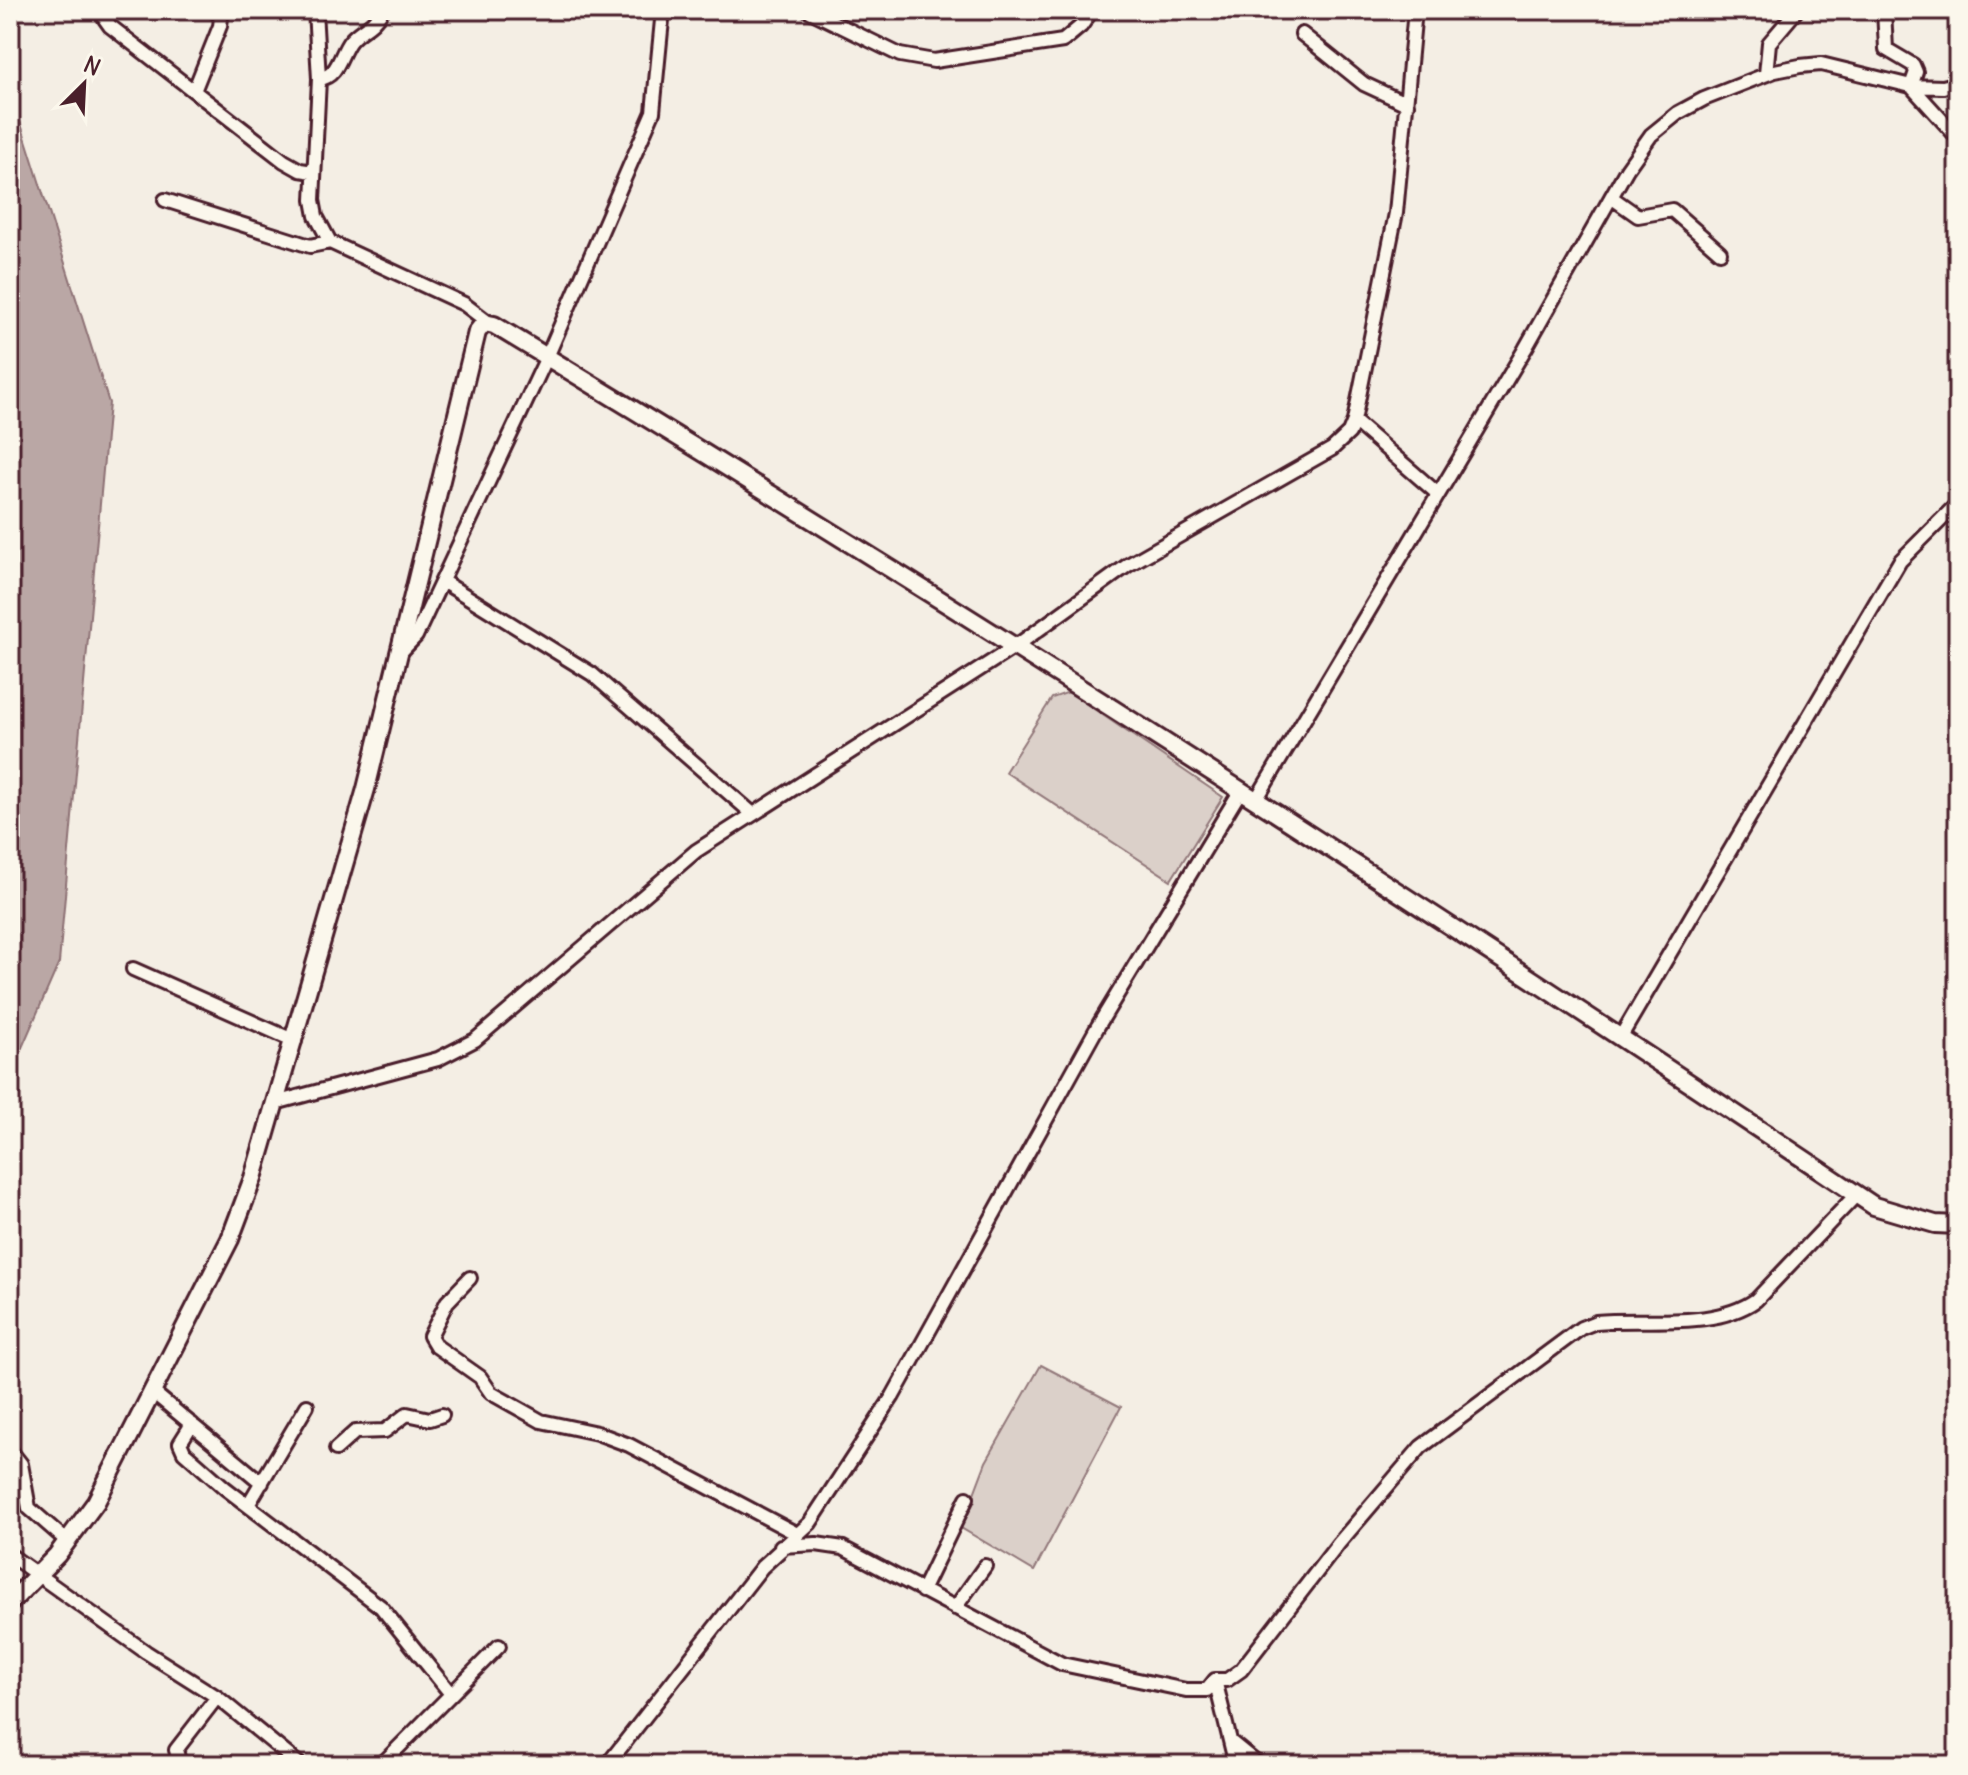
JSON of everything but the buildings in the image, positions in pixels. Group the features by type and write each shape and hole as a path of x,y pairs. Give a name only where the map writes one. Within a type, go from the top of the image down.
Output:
{"main road":[{"path":"10,1603 68,1542 96,1502 230,1239 253,1178 295,1041 381,723 481,324 489,323 547,357 1016,646 1874,1206 1935,1224 1958,1225"}],"street":[{"path":"107,10 105,19 110,26 284,161 300,170 313,172"},
{"path":"194,91 220,26 221,18 214,10"},
{"path":"315,10 319,79 313,172 316,216 330,242"},
{"path":"319,79 332,73 349,43 370,28 382,10"},
{"path":"399,654 413,642 547,357 653,112 663,10"},
{"path":"808,10 900,55 934,61 1063,41 1092,10"},
{"path":"275,1103 438,1059 475,1040 696,851 1016,646 1128,565 1332,449 1349,433 1396,213 1415,10"},
{"path":"1766,74 1769,43 1797,10"},
{"path":"1884,10 1886,49 1915,68 1911,86"},
{"path":"1302,34 1364,84 1407,104"},
{"path":"1256,800 1611,197 1651,135 1678,113 1766,74 1821,64 1911,86 1943,87 1958,83"},
{"path":"1911,86 1958,138"},
{"path":"1611,197 1638,216 1672,210 1720,252"},
{"path":"165,200 310,246 330,242 464,304 489,323"},
{"path":"1354,421 1438,494"},
{"path":"1958,431 1958,451"},
{"path":"1620,1038 1900,561 1958,503"},
{"path":"442,581 592,674 753,814"},
{"path":"607,1765 781,1546 810,1523 893,1396 1098,1026 1241,790"},
{"path":"133,969 295,1041"},
{"path":"1215,1680 1227,1680 1241,1670 1395,1474 1454,1421 1549,1349 1596,1322 1716,1316 1744,1309 1857,1194"},
{"path":"470,1278 451,1296 432,1330 431,1341 480,1377 491,1393 541,1421 606,1436 684,1473 797,1534"},
{"path":"154,1393 262,1483"},
{"path":"248,1505 307,1406"},
{"path":"336,1449 355,1432 385,1431 407,1414 430,1419 442,1415"},
{"path":"192,1424 180,1443 181,1448 248,1505 381,1607 451,1694"},
{"path":"10,1450 21,1464 29,1508 68,1542"},
{"path":"922,1591 967,1498"},
{"path":"781,1546 816,1544 843,1548 1073,1668 1186,1690 1207,1690 1215,1680"},
{"path":"10,1555 37,1577 217,1697 300,1765"},
{"path":"955,1608 985,1566"},
{"path":"381,1765 499,1646"},
{"path":"1215,1680 1236,1765"},
{"path":"180,1765 176,1750 217,1697"},
{"path":"1230,1741 1259,1765"}],"shaded area":[{"path":"10,89 109,403 59,963 10,1075"},
{"path":"1069,692 1223,797 1171,880 1005,772 1052,698"},
{"path":"1041,1365 1121,1407 1034,1571 961,1528 986,1462"}]}
